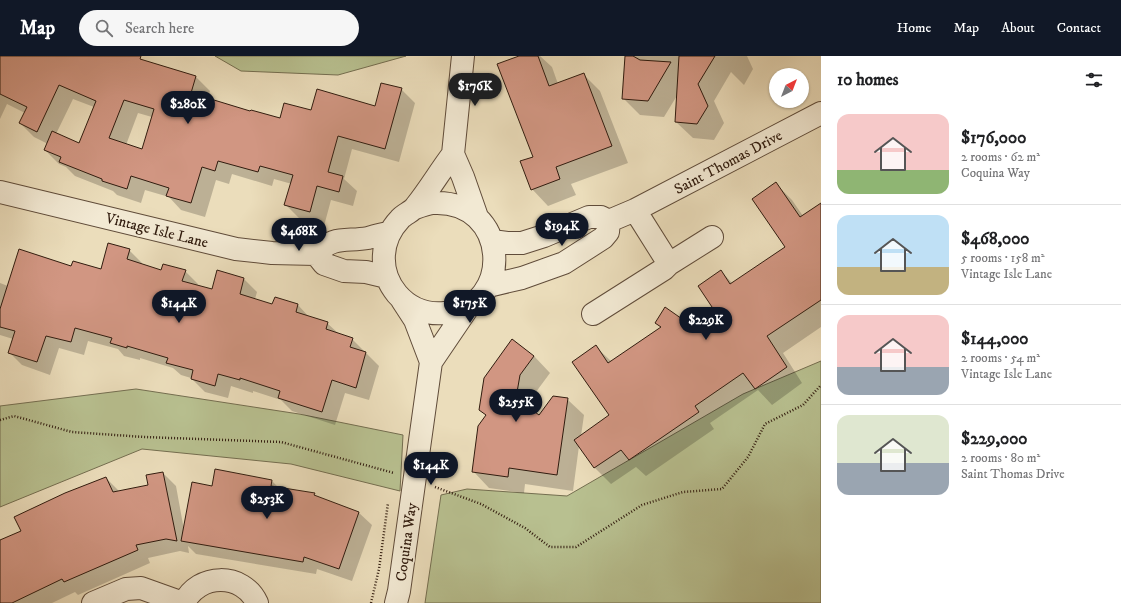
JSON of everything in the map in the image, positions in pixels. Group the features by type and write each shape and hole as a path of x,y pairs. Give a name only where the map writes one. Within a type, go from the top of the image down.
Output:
{"street":[{"path":"415,208 453,154 463,56"},
{"name":"Saint Thomas Drive","path":"609,221 636,210 821,113"},
{"path":"453,154 464,177 477,217"},
{"name":"Vintage Isle Lane","path":"0,192 236,249 272,253 316,254"},
{"path":"431,203 447,203 463,208 477,217 486,228 492,241 495,256 494,271 488,286 480,297 469,306 452,313 434,314 416,309 401,299 393,289 387,277 383,262 384,247 390,233 400,218 415,208 431,203"},
{"path":"636,210 669,264"},
{"path":"488,286 522,278 564,263 603,238 608,232 609,221 601,217 589,217 570,226 522,243 492,241"},
{"path":"570,226 584,250"},
{"path":"387,277 366,272 344,271 324,264 316,254 322,247 338,240 368,238 390,233"},
{"path":"593,314 712,237"},
{"name":"Coquina Way","path":"401,299 415,320 431,362"},
{"name":"Coquina Way","path":"396,603 399,591 431,362 469,306"},
{"path":"92,603 126,589 140,588 184,603 186,598 196,588 207,581 221,579 234,582 245,588 254,597 257,603"}],"path":[{"path":"392,481 394,473"},
{"path":"371,603 379,569 389,496"}],"green space":[{"path":"215,56 406,56 338,75 241,71"},
{"path":"821,361 821,603 425,603 441,495 467,489 567,496 743,394"},
{"path":"136,389 299,414 403,435 400,491 291,464 142,449 0,507 0,406"}],"building":[{"path":"0,56 141,56 140,59 196,76 191,93 250,111 251,110 280,118 284,103 311,110 317,89 375,106 381,83 402,88 385,149 338,136 328,172 343,176 339,192 317,186 310,212 284,205 293,175 260,166 258,172 218,161 215,171 202,167 191,203 166,196 169,188 131,176 127,189 102,181 102,179 59,162 61,157 44,150 52,131 79,143 96,101 59,85 37,132 19,123 27,107 0,94","holes":["124,100 154,109 142,149 109,138"]},
{"path":"519,56 538,56 549,86 584,73 612,146 556,167 560,179 531,190 520,161 533,157 497,64"},
{"path":"625,56 633,56 640,60 671,62 648,101 622,99"},
{"path":"679,56 715,56 698,84 708,106 697,124 675,122"},
{"path":"776,182 800,217 821,203 821,300 767,336 787,367 755,389 743,373 695,406 699,412 629,460 621,450 594,468 574,440 609,415 572,362 596,345 608,363 661,327 655,323 665,307 695,328 716,313 698,286 721,270 730,284 785,247 752,199"},
{"path":"108,243 130,249 127,259 161,270 163,264 186,270 182,281 212,289 217,270 244,278 240,294 272,304 275,297 298,304 296,312 328,322 326,329 353,338 350,347 366,352 356,388 332,380 322,412 278,398 280,391 240,378 240,380 218,374 215,386 191,379 193,370 166,363 168,358 127,346 127,348 110,343 112,338 75,328 71,342 46,336 37,362 8,353 15,331 0,327 0,309 19,249 71,266 73,261 101,269"},
{"path":"512,339 534,356 520,375 516,398 539,415 553,396 568,398 557,475 509,468 508,477 472,472 478,426 486,415 479,410 484,378"},
{"path":"215,469 272,480 271,486 315,493 314,495 359,512 339,569 304,557 303,562 181,541 192,482 212,486"},
{"path":"163,472 177,541 166,539 136,545 138,550 64,582 62,579 12,603 0,603 0,540 21,531 14,517 65,493 106,477 113,492 148,485 146,475"}]}
